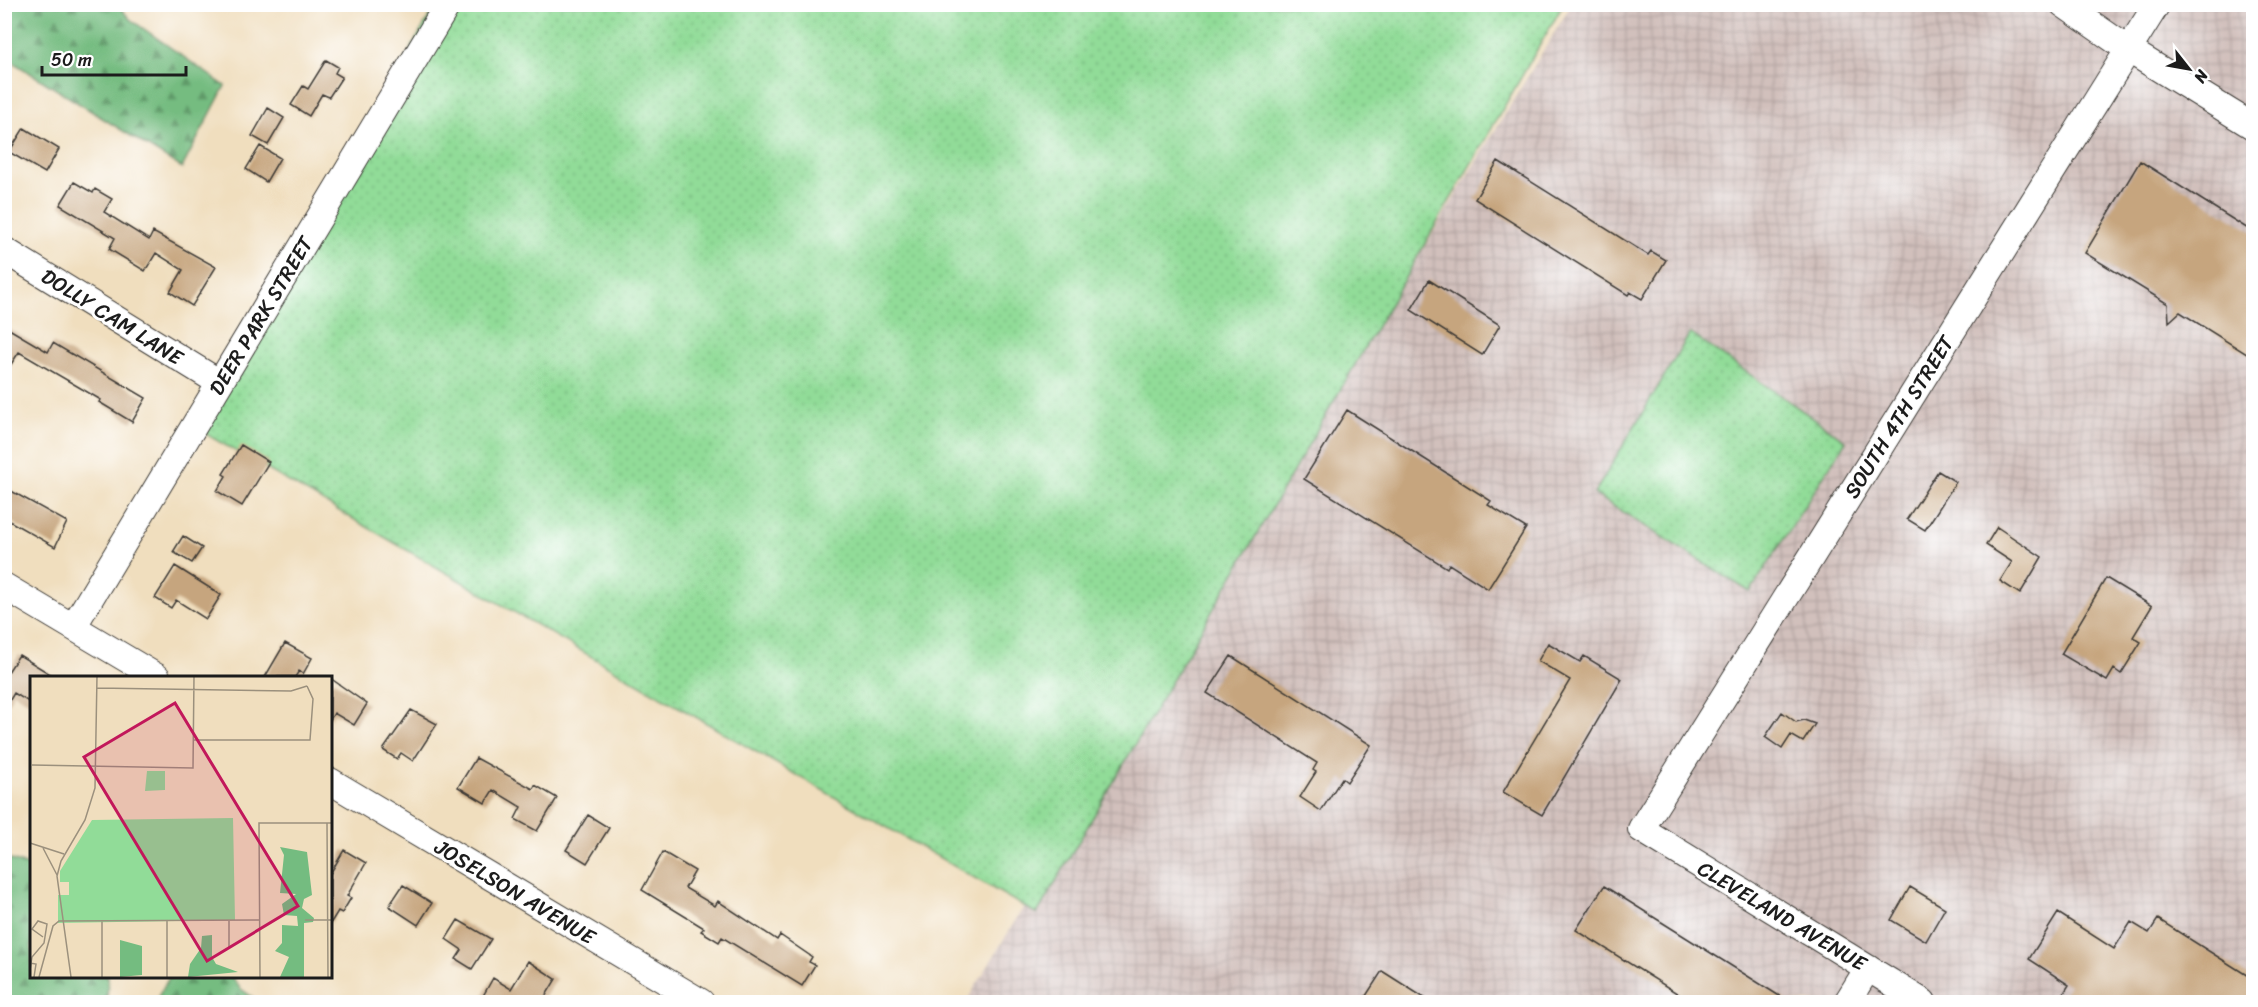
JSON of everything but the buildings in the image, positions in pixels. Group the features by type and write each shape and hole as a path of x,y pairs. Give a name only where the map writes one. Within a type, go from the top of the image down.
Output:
{"street":[{"name":"DEER PARK STREET","path":"73,627 448,4"},
{"path":"2063,4 2129,50 2253,127"},
{"name":"SOUTH 4TH STREET","path":"1641,830 2157,4"},
{"name":"DOLLY CAM LANE","path":"4,250 220,383"},
{"path":"4,586 155,676"},
{"name":"JOSELSON AVENUE","path":"332,782 701,1002"},
{"name":"CLEVELAND AVENUE","path":"1641,830 1923,1002"},
{"path":"1846,1002 1868,968"}],"shaded area":[{"path":"1571,5 2253,5 2253,1002 966,1002"}],"green space":[{"path":"5,4 118,5 130,19 225,86 182,168 11,61 5,61"},
{"path":"436,5 1563,5 1037,914 192,426"},
{"path":"1690,333 1846,441 1750,592 1594,494"},
{"path":"4,857 30,867 30,977 108,977 107,1002 5,1002"},
{"path":"169,977 232,977 241,989 259,1002 155,1002"}]}
